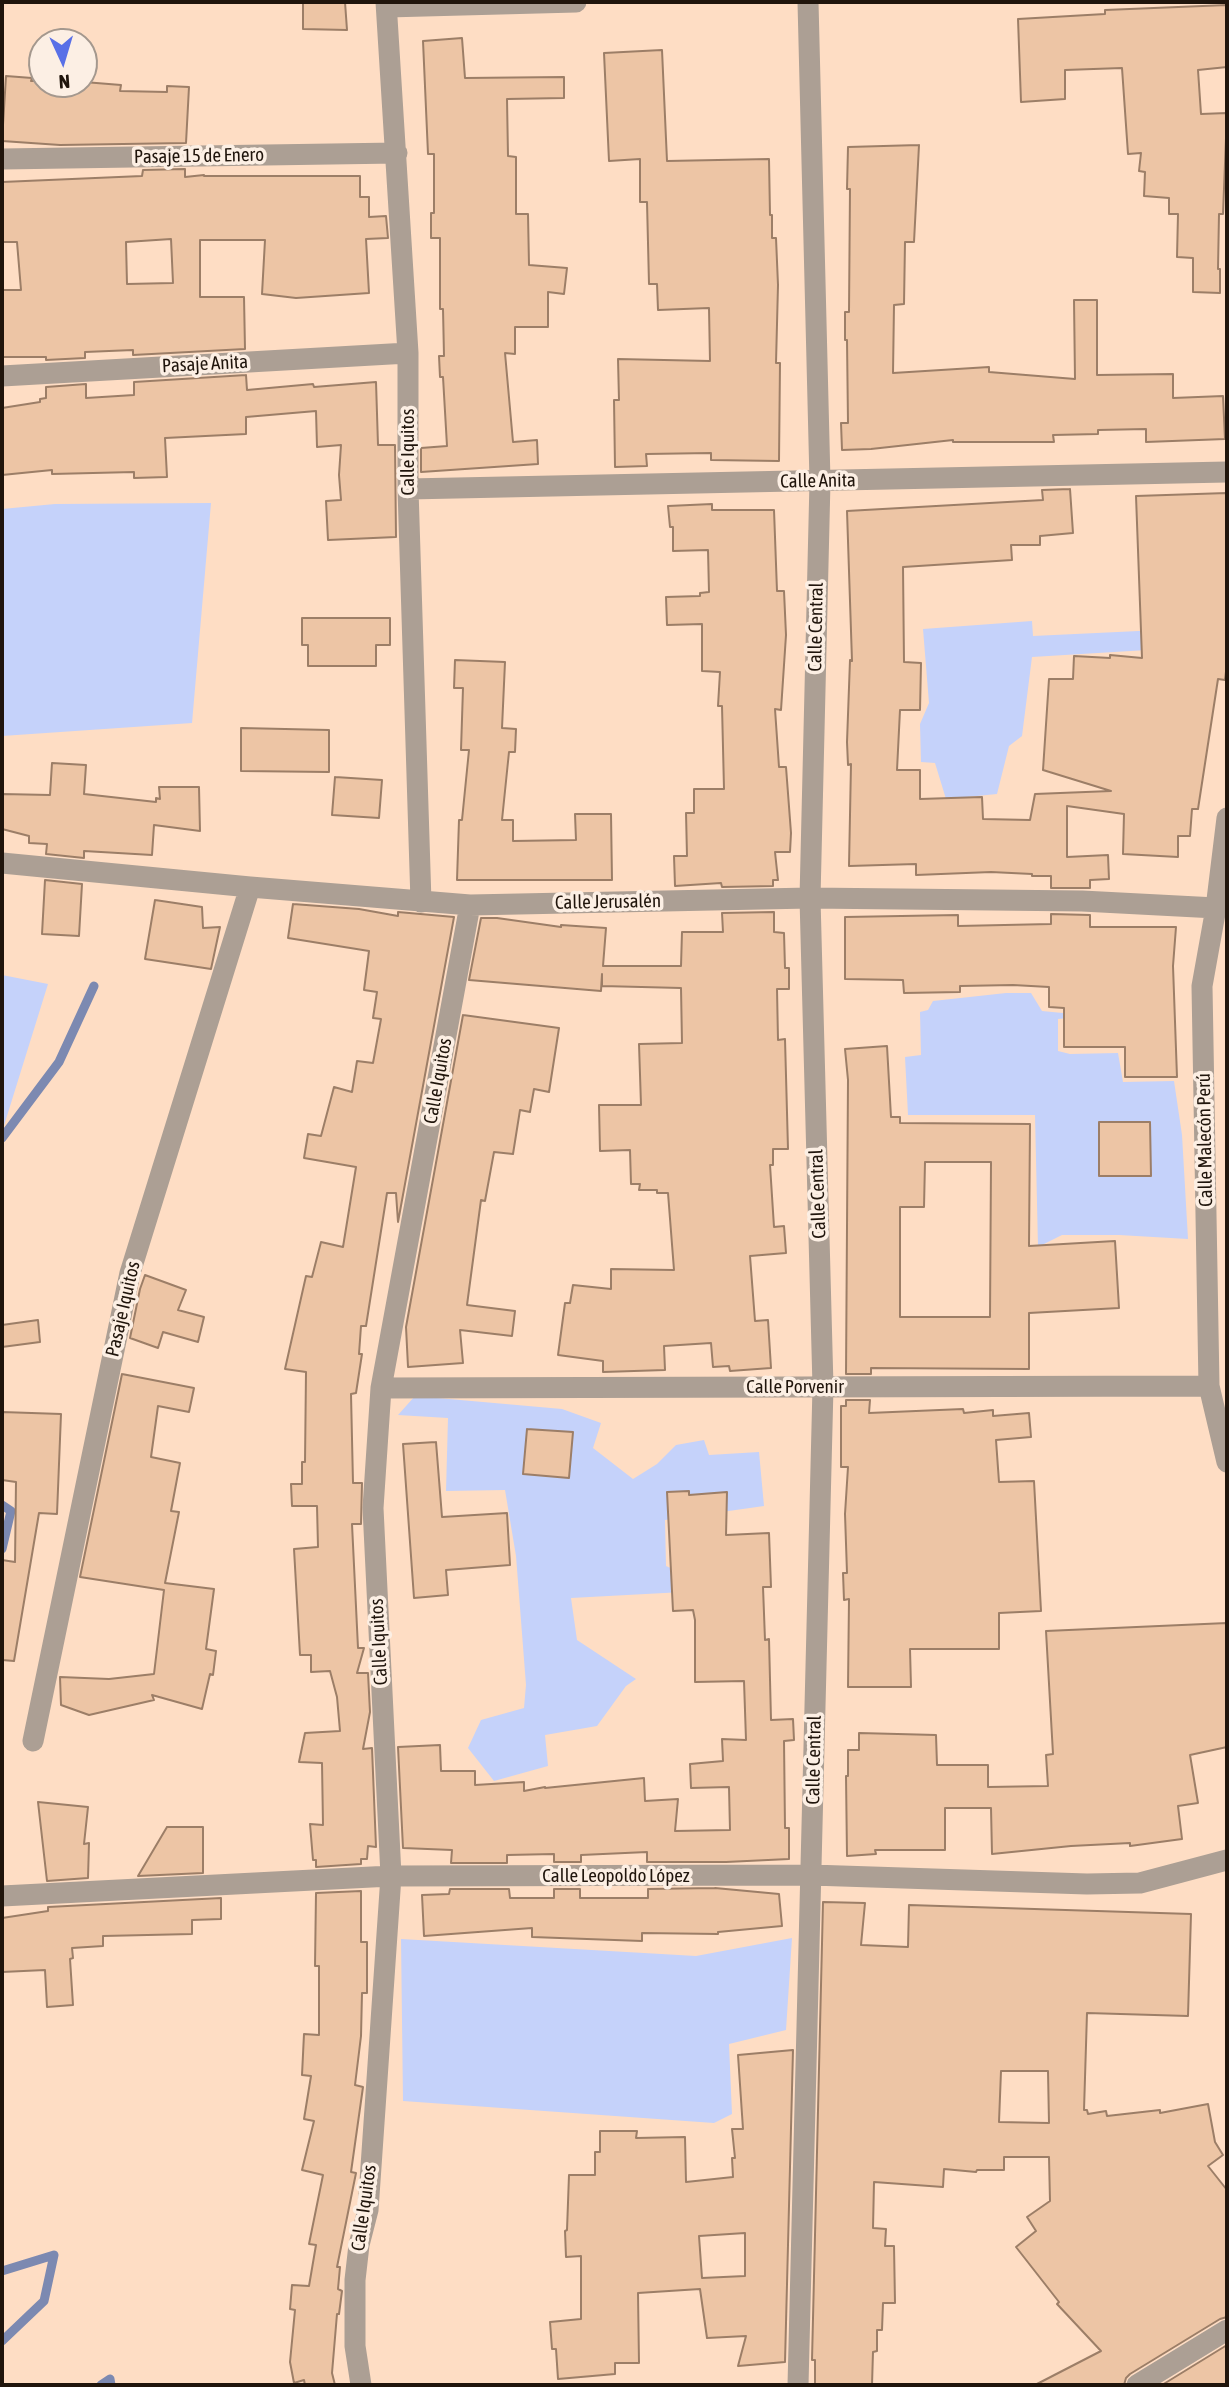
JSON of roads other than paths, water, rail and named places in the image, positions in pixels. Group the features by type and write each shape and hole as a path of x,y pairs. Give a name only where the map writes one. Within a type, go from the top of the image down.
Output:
{"street":[{"path":"387,4 576,2"},
{"name":"Calle Central","path":"798,2385 823,1387 810,898 820,481 808,2"},
{"name":"Calle Iquitos","path":"387,4 408,353 408,489 421,902"},
{"name":"Pasaje 15 de Enero","path":"2,159 397,153"},
{"name":"Pasaje Anita","path":"2,376 408,353"},
{"name":"Calle Anita","path":"408,489 1227,472"},
{"name":"Calle Malecón Perú","path":"1227,818 1216,908 1202,986 1209,1386 1227,1462"},
{"name":"Calle Jerusalén","path":"2,863 470,905 810,898 1082,901 1216,908"},
{"name":"Pasaje Iquitos","path":"33,1741 130,1273 250,887"},
{"name":"Calle Iquitos","path":"360,2385 355,2346 355,2280 359,2245 368,2210 391,1876 373,1508 381,1388 470,905"},
{"name":"Calle Porvenir","path":"381,1388 1209,1386"},
{"name":"Calle Leopoldo López","path":"2,1896 391,1876 811,1875 1087,1884 1140,1883 1227,1860"},
{"path":"1137,2385 1227,2330"}],"waterway":[{"path":"2,1138 59,1062 94,986"},
{"path":"2,1505 11,1511 2,1549"},
{"path":"2,2271 54,2255 44,2301 2,2341"},
{"path":"101,2385 110,2379 111,2385"}]}
